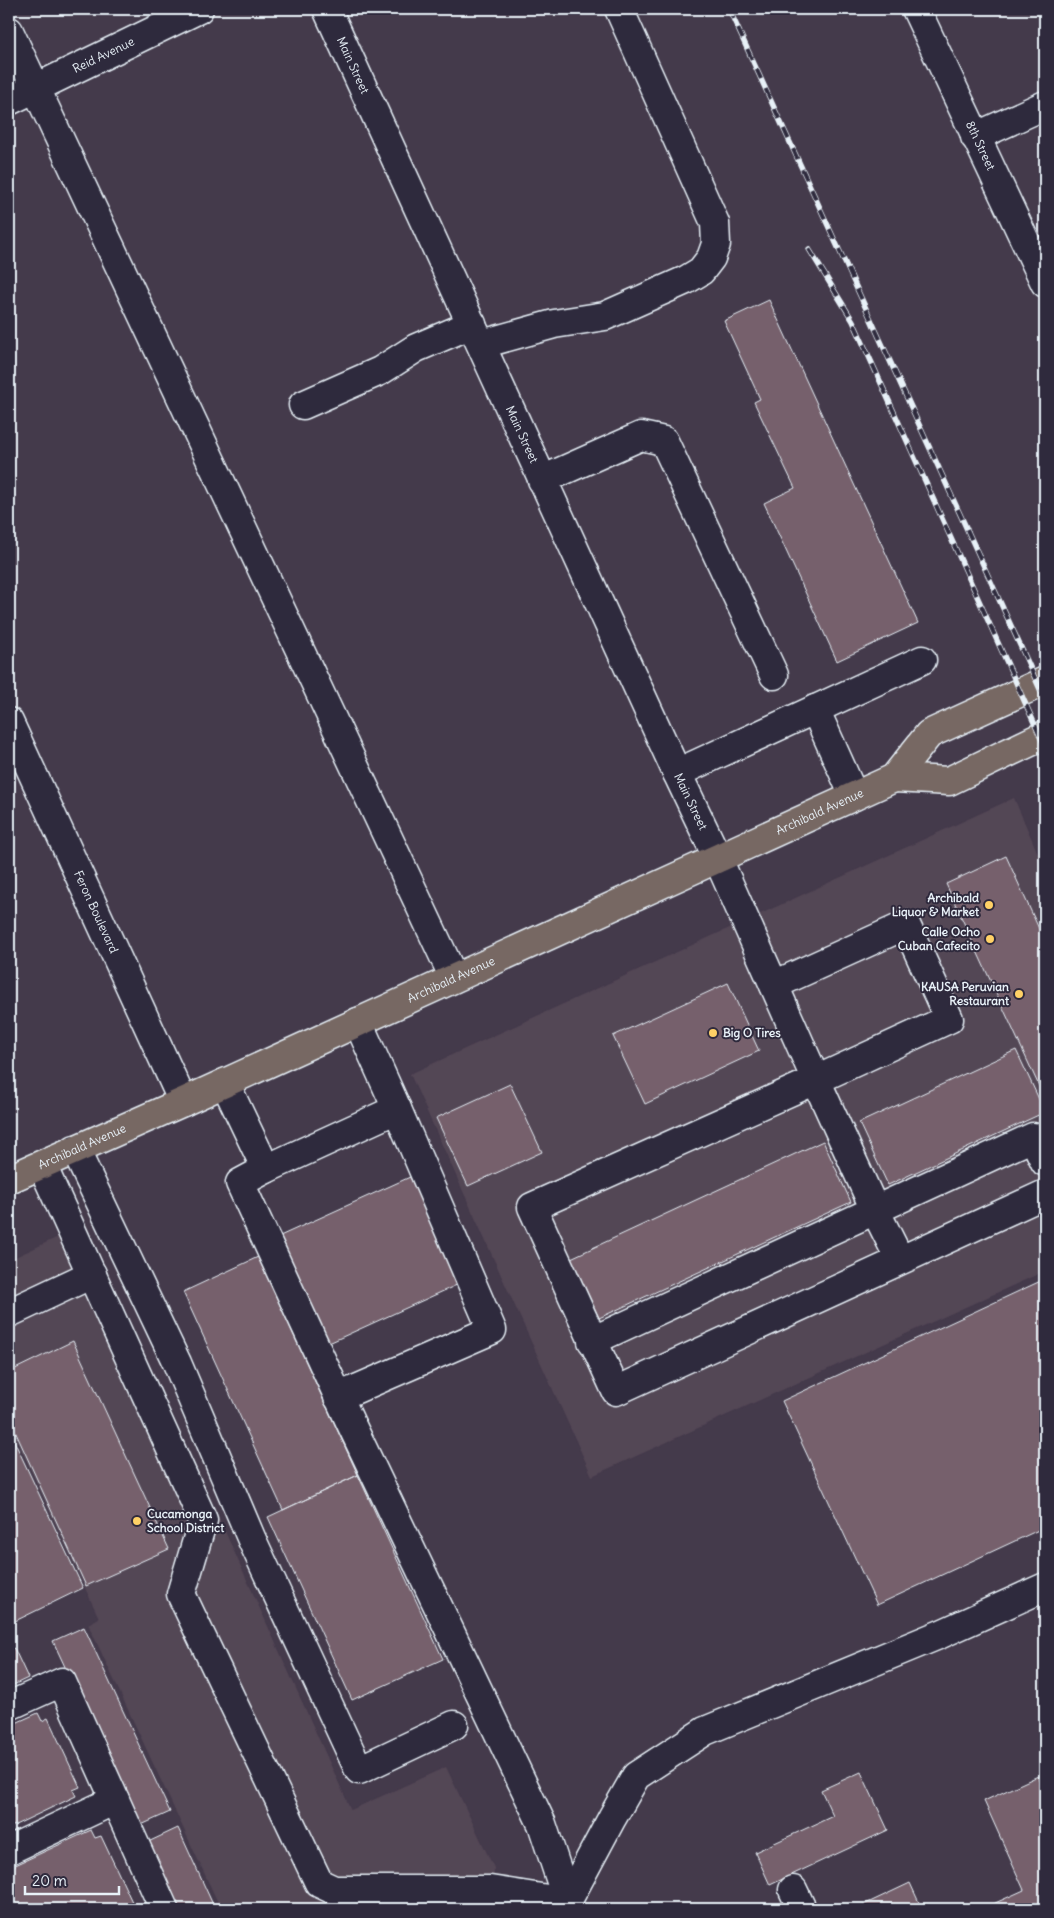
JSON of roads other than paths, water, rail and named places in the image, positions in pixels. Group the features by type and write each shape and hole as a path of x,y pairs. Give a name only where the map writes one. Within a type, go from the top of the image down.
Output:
{"main road":[{"name":"Archibald Avenue","path":"9,1179 225,1083 894,778 929,734 1045,682"},
{"name":"Archibald Avenue","path":"894,778 950,781 1045,735"}],"street":[{"name":"Reid Avenue","path":"9,101 199,9"},
{"name":"Main Street","path":"327,9 677,774 718,859 874,1210 900,1260"},
{"path":"303,405 380,371 416,348 477,334 604,316 686,280 700,270 711,258 716,244 715,223 619,9"},
{"name":"8th Street","path":"916,9 1045,283"},
{"path":"9,31 454,978"},
{"path":"975,137 1045,105"},
{"path":"542,480 641,436 664,441 774,675"},
{"path":"677,774 922,660"},
{"path":"815,709 854,796"},
{"name":"Feron Boulevard","path":"9,722 183,1102"},
{"path":"774,985 906,925 949,1019 532,1207 616,1391 1045,1194"},
{"path":"338,1397 492,1330 358,1022"},
{"path":"225,1083 266,1169"},
{"path":"397,1110 266,1169 240,1183 338,1397 542,1824 569,1906"},
{"path":"592,1341 1033,1137 1045,1162"},
{"path":"75,1149 177,1363 252,1540 359,1770 454,1725"},
{"path":"42,1165 204,1520 181,1594 319,1883 334,1890 490,1890 569,1906"},
{"path":"9,1313 92,1274"},
{"path":"569,1906 612,1818 636,1776 705,1731 941,1634 1045,1587"},
{"path":"9,1706 62,1682 164,1909"},
{"path":"9,1850 115,1800"}],"railway":[{"path":"729,9 1045,700"},
{"path":"809,249 853,321 1045,747"}],"place":[{"name":"Archibald Liquor & Market","path":"989,905"},
{"name":"Calle Ocho Cuban Cafecito","path":"990,939"},
{"name":"KAUSA Peruvian Restaurant","path":"1019,994"},
{"name":"Big O Tires","path":"713,1033"},
{"name":"Cucamonga School District","path":"137,1521"}]}
